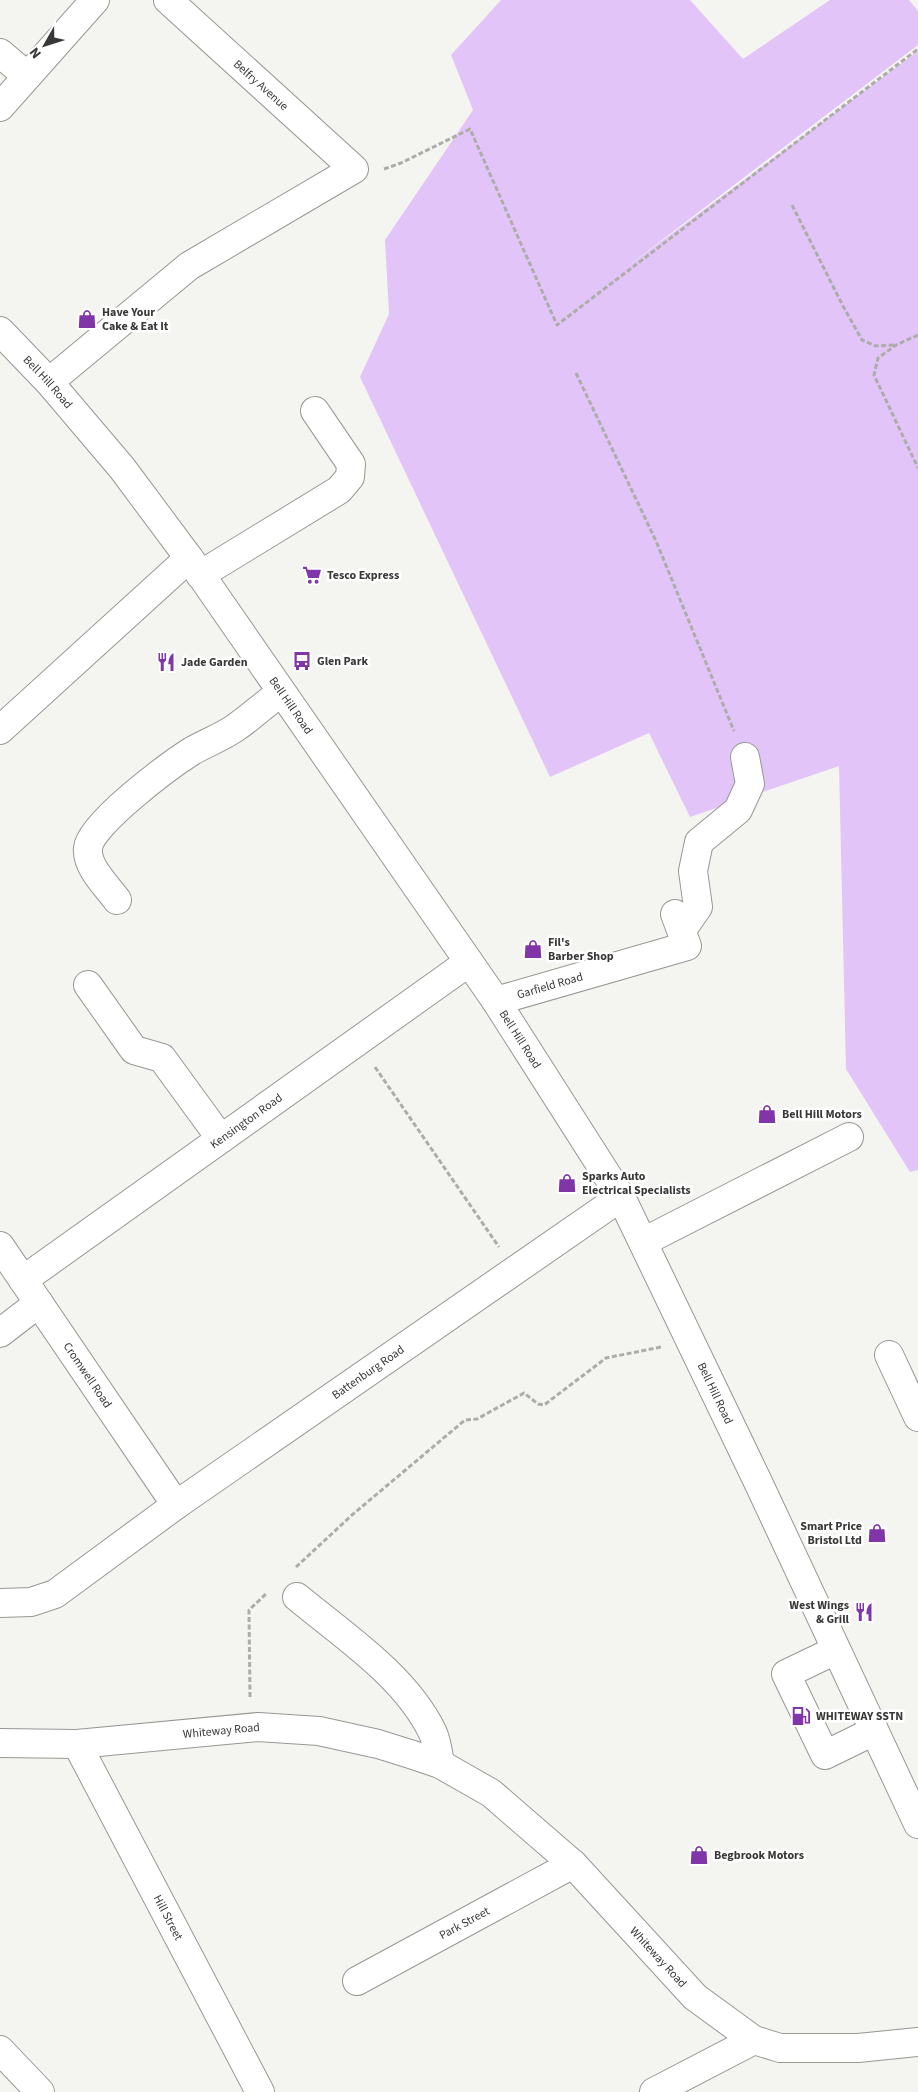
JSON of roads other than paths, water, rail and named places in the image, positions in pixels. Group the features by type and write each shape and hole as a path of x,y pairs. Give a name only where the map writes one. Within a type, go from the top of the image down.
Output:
{"street":[{"path":"0,107 95,0"},
{"name":"Belfry Avenue","path":"49,382 189,266 354,169 168,0"},
{"path":"0,52 27,76"},
{"name":"Bell Hill Road","path":"0,331 49,382 122,468 194,567 496,1001 621,1197 918,1824"},
{"path":"0,730 194,567 339,490 350,477 352,464 316,410"},
{"path":"117,900 90,862 88,848 92,837 103,822 190,753 237,727 280,693"},
{"name":"Garfield Road","path":"496,1001 687,946 678,922 698,907 693,871 698,842 738,810 750,784 745,757"},
{"name":"Kensington Road","path":"23,1280 469,962"},
{"path":"88,985 134,1050 162,1058 220,1139"},
{"path":"643,1242 849,1137"},
{"name":"Battenburg Road","path":"0,1603 31,1602 55,1594 116,1551 176,1505 621,1197"},
{"name":"Cromwell Road","path":"0,1246 176,1505"},
{"path":"0,1333 38,1303"},
{"path":"889,1355 918,1417"},
{"path":"294,1584 392,1676 432,1731 440,1764"},
{"path":"836,1650 786,1674 824,1755 874,1731"},
{"name":"Whiteway Road","path":"0,1743 77,1744 250,1728 319,1731 378,1744 440,1764 491,1793 573,1864 683,1985 754,2040 780,2048 858,2048 918,2042"},
{"name":"Hill Street","path":"77,1744 260,2092"},
{"name":"Park Street","path":"357,1981 573,1864"},
{"path":"654,2092 754,2040"},
{"path":"0,2050 40,2092"}],"place":[{"name":"Have Your Cake & Eat It","path":"87,319"},
{"name":"Tesco Express","path":"312,575"},
{"name":"Glen Park","path":"302,661"},
{"name":"Jade Garden","path":"166,662"},
{"name":"Fil's Barber Shop","path":"533,949"},
{"name":"Bell Hill Motors","path":"767,1114"},
{"name":"Sparks Auto Electrical Specialists","path":"567,1183"},
{"name":"Smart Price Bristol Ltd","path":"877,1533"},
{"name":"West Wings & Grill","path":"864,1612"},
{"name":"WHITEWAY SSTN","path":"801,1716"},
{"name":"Begbrook Motors","path":"699,1855"}]}
